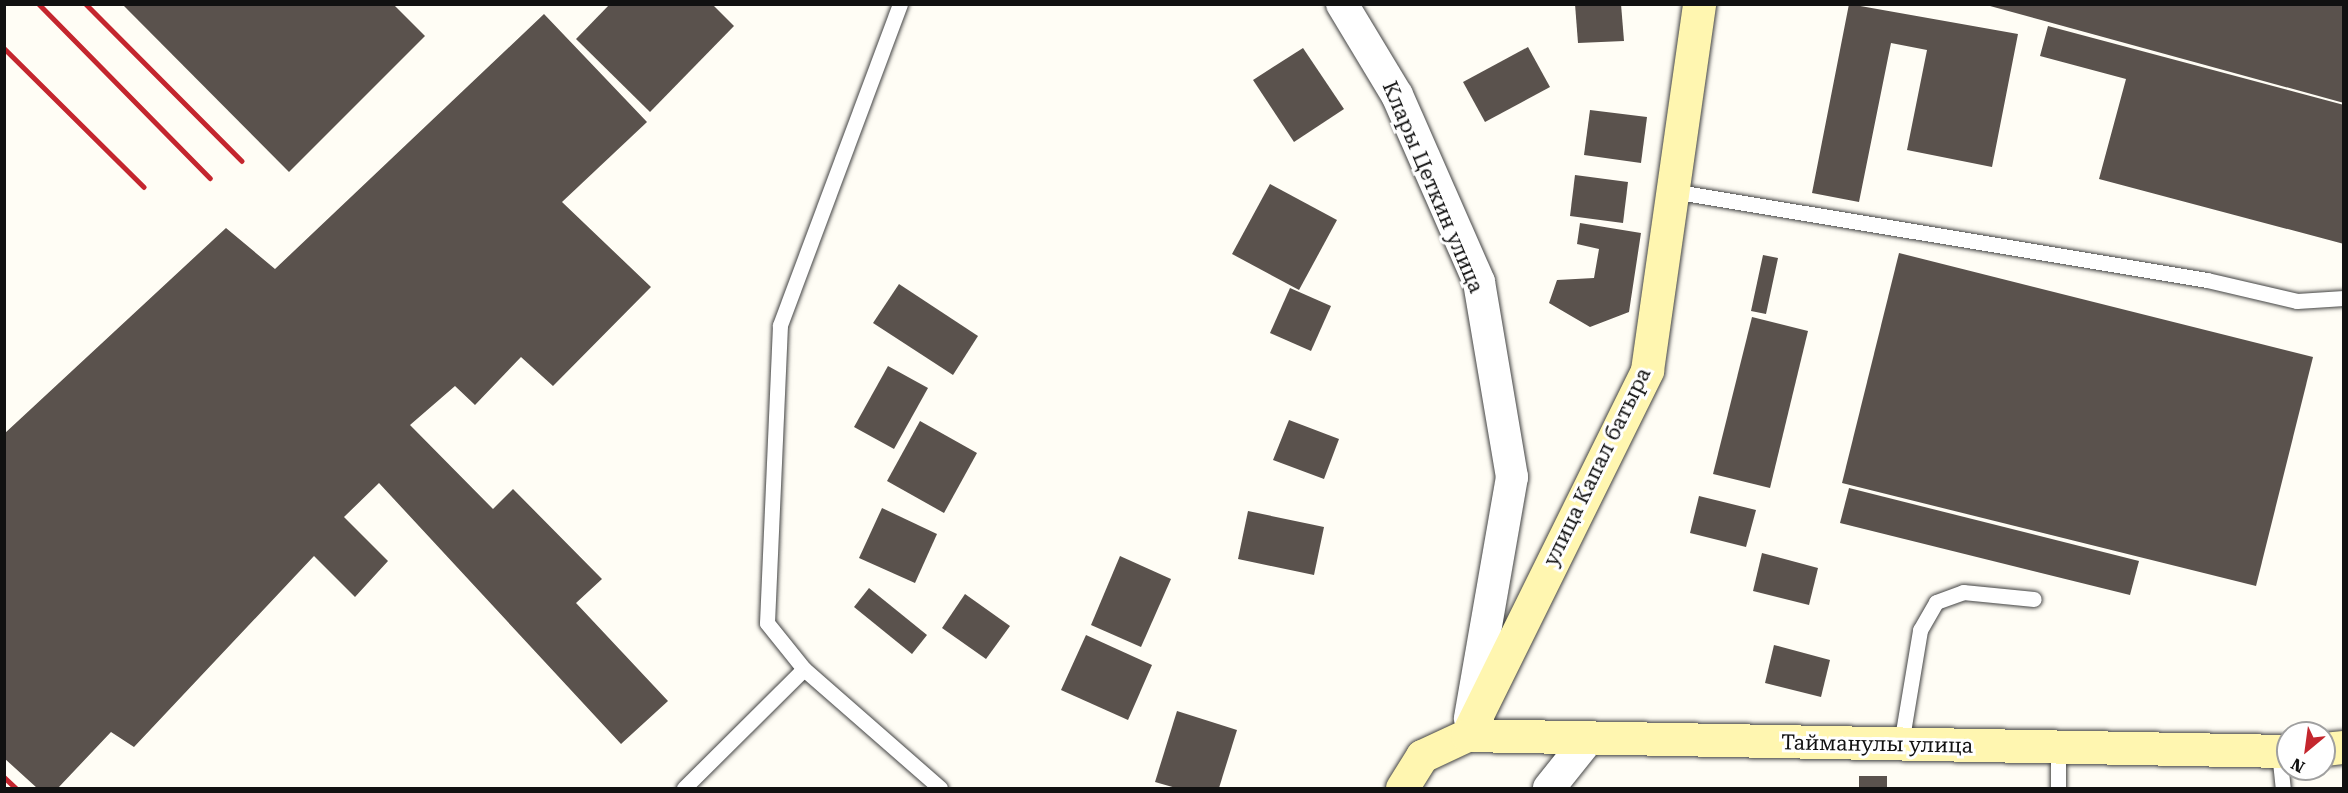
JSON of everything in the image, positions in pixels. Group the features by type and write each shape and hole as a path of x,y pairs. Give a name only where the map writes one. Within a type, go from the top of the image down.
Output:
{"main road":[{"name":"улица Капал батыра","path":"1467,735 1647,370 1699,4"},
{"name":"Тайманулы улица","path":"1467,735 2276,752"},
{"path":"1402,789 1422,756 1467,735"}],"street":[{"name":"Клары Цеткин улица","path":"1342,4 1397,95 1479,282 1483,305 1512,477 1467,735"},
{"path":"1549,789 1589,738"}],"lane":[{"path":"900,4 780,325 767,623 804,669 940,789"},
{"path":"1672,191 2207,280 2297,301 2343,298"},
{"path":"1901,744 1920,630 1936,602 1963,592 2034,599"},
{"path":"684,789 804,669"},
{"path":"2058,747 2058,789"}],"building":[{"path":"122,4 393,4 425,36 289,172"},
{"path":"610,4 712,4 734,26 650,112 576,39"},
{"path":"1575,4 1621,4 1624,41 1578,43"},
{"path":"1849,4 2018,34 1992,167 1907,150 1927,50 1891,43 1859,202 1812,193"},
{"path":"1990,4 2344,4 2344,103 1990,6"},
{"path":"544,14 647,122 562,202 651,287 553,386 521,357 475,405 455,386 410,425 493,509 513,489 602,579 576,603 668,701 621,744 379,483 344,517 388,561 355,597 314,556 134,747 111,732 58,788 37,788 4,758 4,434 226,228 275,269"},
{"path":"2048,26 2344,105 2344,244 2099,179 2126,79 2040,56"},
{"path":"1528,47 1550,87 1485,122 1463,82"},
{"path":"1303,48 1344,109 1294,142 1253,80"},
{"path":"1590,110 1647,117 1641,163 1584,155"},
{"path":"1575,175 1628,182 1623,223 1570,216"},
{"path":"1270,184 1337,220 1299,290 1232,254"},
{"path":"1580,223 1641,233 1629,312 1590,327 1549,303 1557,280 1594,278 1599,249 1577,244"},
{"path":"1899,253 2313,357 2256,586 1842,483"},
{"path":"1763,255 1778,258 1766,314 1751,311"},
{"path":"899,284 978,336 953,375 873,323"},
{"path":"1290,288 1331,306 1311,351 1270,333"},
{"path":"1752,317 1808,331 1770,488 1713,474"},
{"path":"888,366 928,388 894,449 854,427"},
{"path":"1289,420 1339,439 1324,479 1273,460"},
{"path":"920,421 977,453 944,513 887,481"},
{"path":"1849,488 2139,561 2130,595 1840,523"},
{"path":"1699,496 1756,510 1746,547 1690,533"},
{"path":"882,508 937,534 915,583 859,558"},
{"path":"1248,511 1324,527 1314,575 1238,559"},
{"path":"1762,553 1818,568 1809,605 1753,591"},
{"path":"1120,556 1171,579 1141,647 1091,625"},
{"path":"869,588 927,635 912,654 854,607"},
{"path":"965,594 1010,626 986,659 942,628"},
{"path":"1086,635 1152,665 1128,720 1061,690"},
{"path":"1774,645 1830,660 1821,697 1765,683"},
{"path":"1177,711 1237,730 1219,788 1176,788 1155,782"},
{"path":"1859,776 1887,776 1887,788 1859,788"}],"railway":[{"path":"39,4 210,178"},
{"path":"86,4 242,161"},
{"path":"4,48 144,187"},
{"path":"4,777 16,788"}]}
